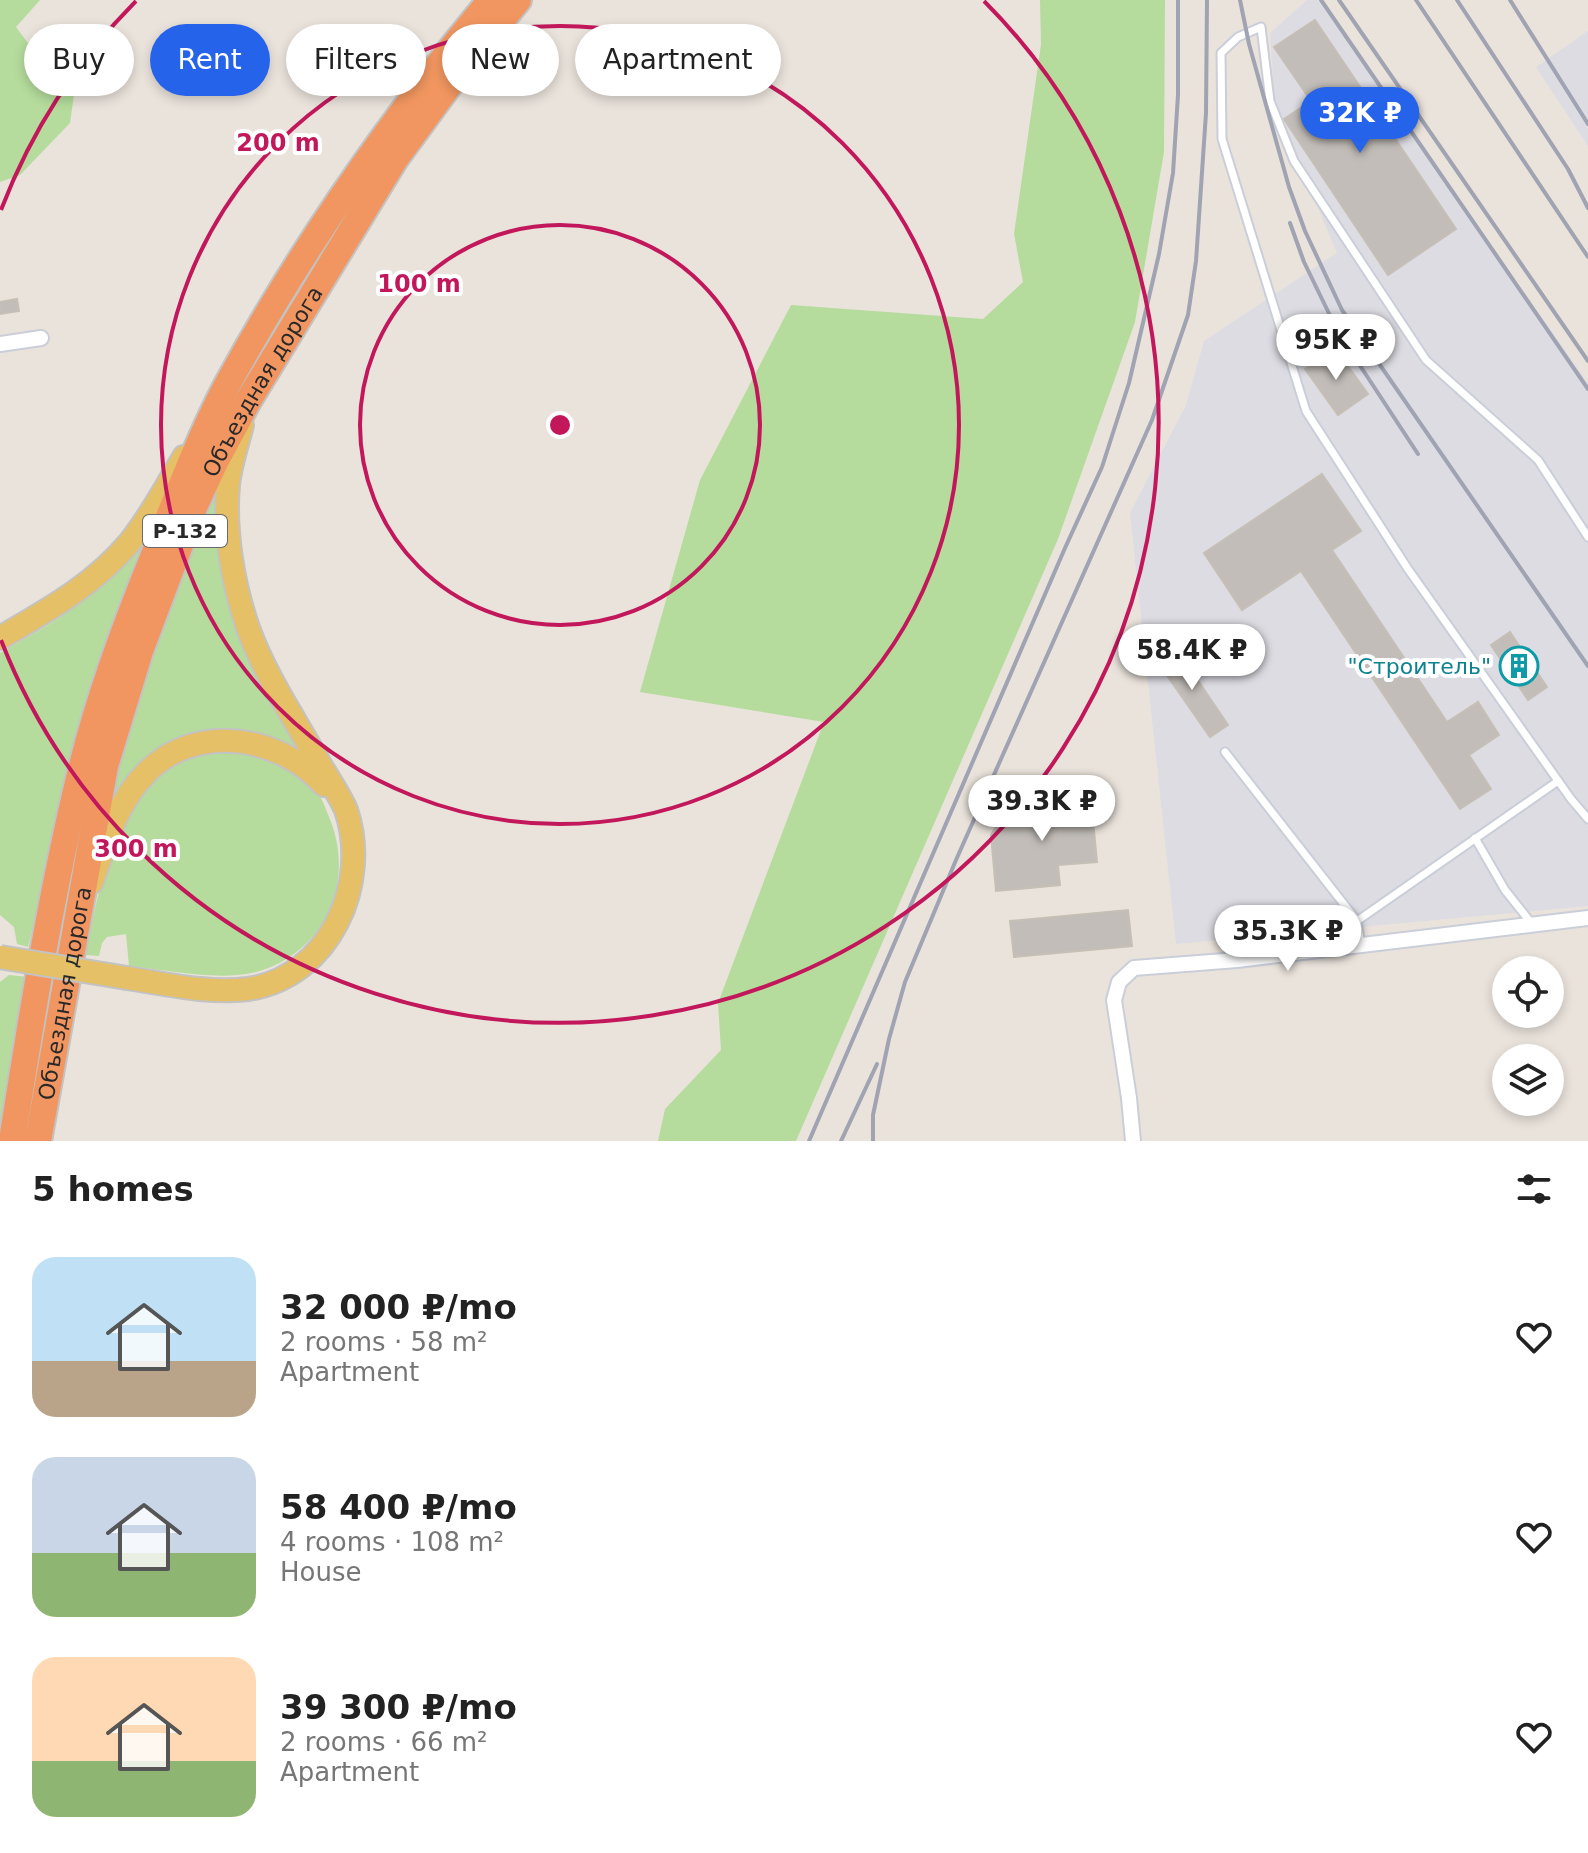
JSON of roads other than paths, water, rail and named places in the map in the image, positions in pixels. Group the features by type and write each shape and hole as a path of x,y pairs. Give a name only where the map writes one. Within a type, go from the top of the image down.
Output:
{"highway":[{"name":"Объездная дорога","path":"38,1141 105,766 140,651 195,505 215,462 237,394 311,241 423,82 491,0"},
{"name":"Объездная дорога","path":"12,1141 49,923 83,761 120,641 180,489 237,394 395,159 455,77 518,0"}],"main road":[{"path":"0,638 78,591 102,571 132,540 237,394"},
{"path":"0,957 227,991 265,985 293,971 319,949 330,936 349,894 354,846 345,809 271,680 249,631 236,583 229,528 228,481 237,394"},
{"path":"74,936 119,812 148,771 176,753 196,745 234,740 269,747 305,766 345,809"}],"street":[{"path":"0,344 41,338"},
{"path":"1133,1141 1114,1000 1119,982 1134,968 1237,960 1588,918"}],"lane":[{"path":"1588,537 1538,460 1426,360 1294,161 1270,101 1261,27 1238,37 1221,53 1222,139 1306,411 1408,569 1588,819"},
{"path":"1225,752 1357,921 1361,945"},
{"path":"1357,921 1558,781"},
{"path":"1475,838 1505,890 1532,924"}],"railway":[{"path":"809,1141 1102,467 1129,383 1159,254 1173,173 1178,95 1178,0"},
{"path":"873,1141 873,1115 905,982 1152,420 1188,315 1196,261 1206,113 1207,0"},
{"path":"1240,0 1249,44 1289,187 1305,231 1342,310 1588,666"},
{"path":"1321,0 1588,389"},
{"path":"1339,0 1588,361"},
{"path":"1416,0 1588,257"},
{"path":"1457,0 1568,169 1588,208"},
{"path":"1510,0 1588,124"},
{"path":"1290,223 1304,262 1338,332 1418,454"},
{"path":"841,1141 877,1064"}],"place":[{"name":"\"Строитель\"","path":"1519,666"}]}
